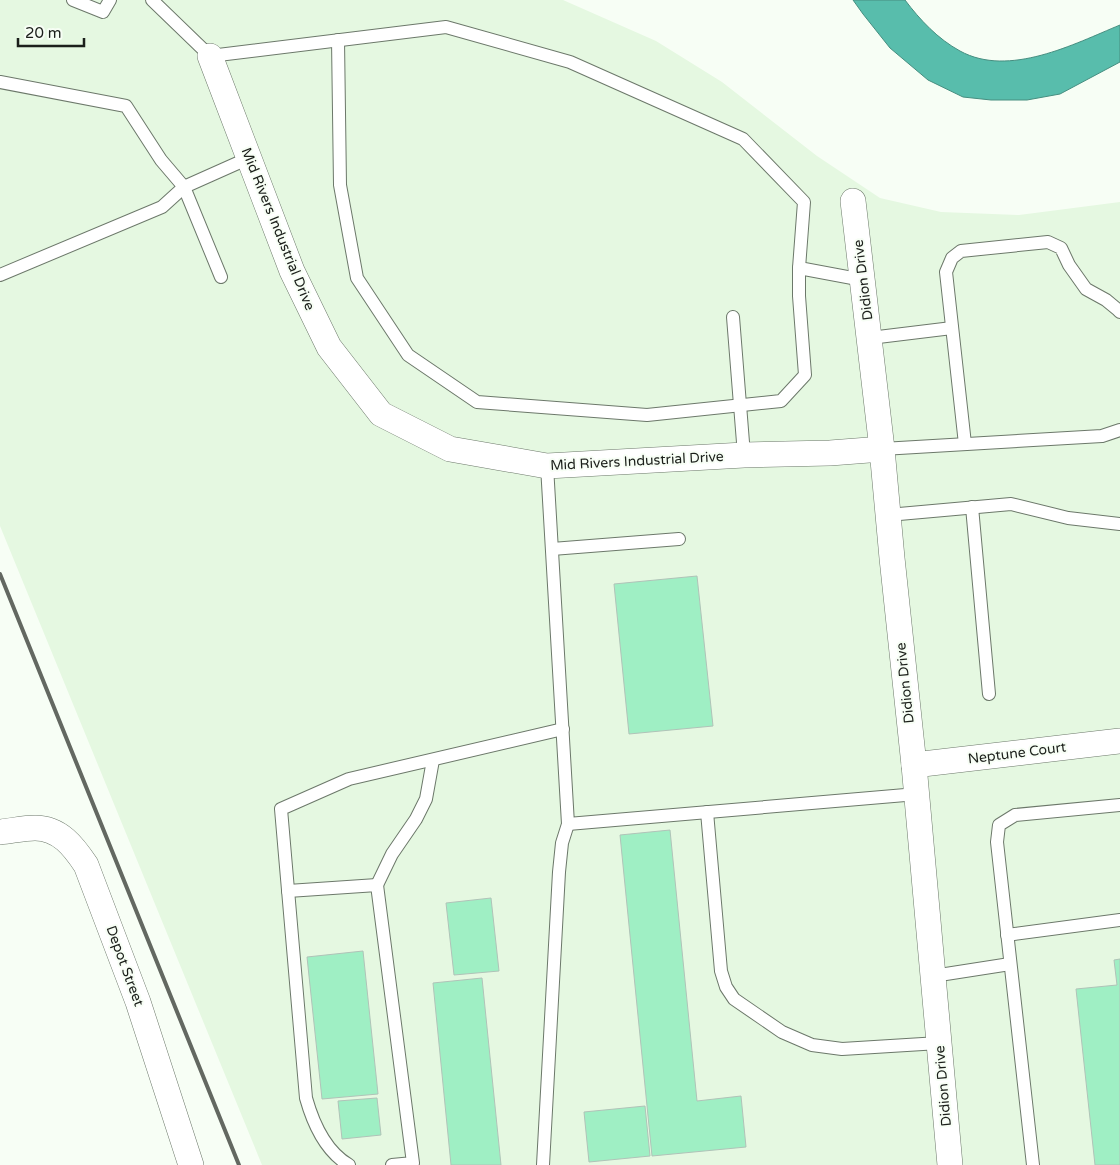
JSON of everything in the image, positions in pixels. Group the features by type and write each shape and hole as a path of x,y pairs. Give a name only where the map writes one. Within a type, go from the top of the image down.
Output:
{"street":[{"name":"Mid Rivers Industrial Drive","path":"210,56 292,271 329,347 381,414 450,449 547,466 882,449"},
{"name":"Didion Drive","path":"854,201 882,449 917,794 950,1165"},
{"name":"Neptune Court","path":"914,765 1120,741"},
{"name":"Depot Street","path":"0,832 35,828 48,830 60,835 75,848 86,865 138,1002 191,1165"}],"lane":[{"path":"73,0 103,12 110,0"},
{"path":"152,0 210,56 446,26 570,62 743,140 804,202 799,296 806,375 781,402 647,415 477,402 408,356 357,278 340,185 338,40"},
{"path":"0,82 126,106 161,160 184,187 221,277"},
{"path":"0,275 162,207 184,187 249,158"},
{"path":"965,444 946,272 952,258 961,251 1048,242 1061,248 1069,265 1086,289 1106,300 1120,312"},
{"path":"799,268 863,280"},
{"path":"733,316 744,455"},
{"path":"870,338 952,328"},
{"path":"882,449 1102,436 1120,430"},
{"path":"543,1165 559,872 562,843 568,824 547,466"},
{"path":"888,515 1012,504 1068,518 1120,524"},
{"path":"972,507 989,694"},
{"path":"552,549 679,539"},
{"path":"349,1165 340,1160 328,1147 312,1119 306,1098 281,809 349,779 563,729"},
{"path":"392,1165 413,1164 377,885 392,854 416,819 426,799 433,760"},
{"path":"568,824 917,794"},
{"path":"1033,1165 997,842 999,825 1015,816 1120,805"},
{"path":"707,812 721,971 726,987 734,999 782,1032 812,1045 842,1049 939,1043"},
{"path":"288,891 377,885"},
{"path":"1007,935 1120,920"},
{"path":"933,976 1010,964"}],"shaded area":[{"path":"0,0 563,0 656,41 722,82 817,156 880,198 941,212 1019,215 1120,202 1120,1165 262,1165 0,526"}],"water":[{"path":"853,0 905,0 917,15 944,41 960,51 979,58 999,61 1020,60 1062,49 1120,25 1120,62 1060,94 1027,100 991,100 963,97 928,80 890,48"}],"building":[{"path":"697,576 713,726 629,734 614,584"},
{"path":"670,830 697,1101 741,1096 746,1147 652,1156 620,835"},
{"path":"491,898 499,971 454,975 446,903"},
{"path":"363,951 378,1094 322,1099 307,957"},
{"path":"1120,959 1120,1165 1095,1165 1076,989 1117,985 1114,960"},
{"path":"482,978 501,1165 451,1165 433,983"},
{"path":"377,1098 381,1135 342,1139 338,1101"},
{"path":"645,1106 650,1156 589,1162 584,1112"}],"railway":[{"path":"0,574 239,1165"}]}
